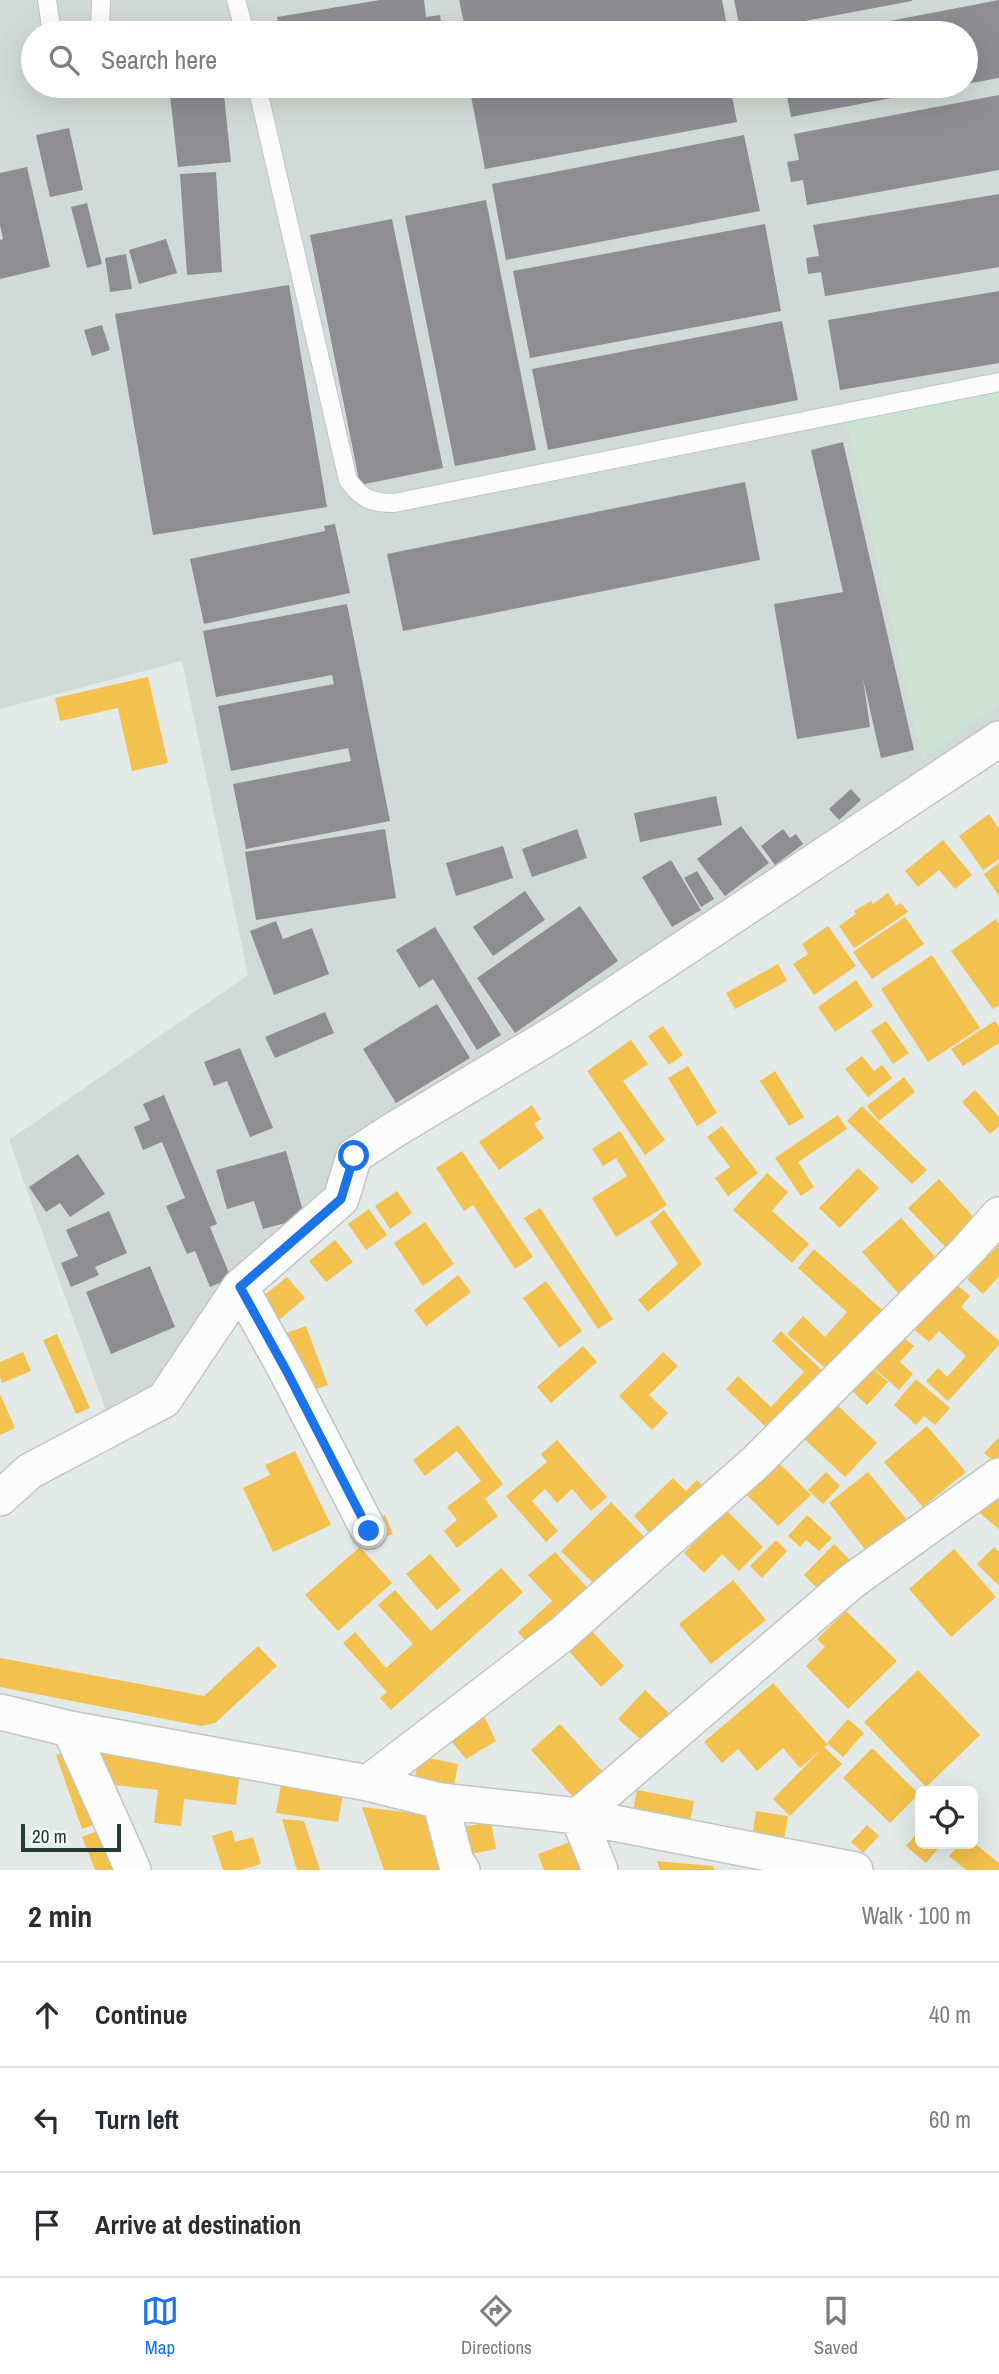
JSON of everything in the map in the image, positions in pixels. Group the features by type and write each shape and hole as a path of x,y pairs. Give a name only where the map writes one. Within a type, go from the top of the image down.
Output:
{"street":[{"path":"0,1497 30,1471 164,1400 240,1287 341,1199 354,1156 567,1026 999,739"},
{"path":"369,1783 561,1635 757,1461 967,1251 999,1215"},
{"path":"240,1287 369,1531"},
{"path":"578,1816 852,1581 999,1476"},
{"path":"0,1712 70,1729 369,1783 440,1801 578,1816 855,1870"},
{"path":"70,1729 133,1870"},
{"path":"440,1801 456,1862 462,1870"},
{"path":"578,1816 600,1870"}],"lane":[{"path":"47,0 50,21"},
{"path":"100,21 101,0"},
{"path":"236,0 242,21"},
{"path":"260,98 348,480 359,495 377,503 408,500 999,382"}],"shaded area":[{"path":"0,0 999,0 999,739 394,1130 164,1400 108,1416 9,1140 248,975 182,661 0,709"}],"green space":[{"path":"999,389 999,704 922,761 845,418"}],"building: Homes":[{"path":"148,677 168,763 132,771 118,708 60,721 55,698"},
{"path":"989,814 999,829 999,859 983,870 959,836"},
{"path":"943,840 972,875 955,889 939,870 918,887 905,871"},
{"path":"999,863 999,896 984,874"},
{"path":"888,893 896,906 901,903 908,912 854,948 839,926 856,914 854,911 871,901 873,904"},
{"path":"905,917 924,944 872,979 853,952"},
{"path":"996,919 999,924 999,1005 993,1009 951,951"},
{"path":"828,926 856,966 814,995 793,964 808,954 802,944"},
{"path":"932,955 980,1028 928,1062 881,989"},
{"path":"778,964 787,981 735,1009 726,993"},
{"path":"856,980 873,1006 835,1032 818,1007"},
{"path":"886,1021 909,1053 893,1064 871,1031"},
{"path":"995,1021 999,1027 999,1043 963,1066 951,1049"},
{"path":"663,1026 683,1055 669,1065 648,1036"},
{"path":"631,1040 648,1064 623,1081 665,1140 645,1155 587,1071"},
{"path":"862,1056 874,1071 882,1065 892,1078 868,1097 845,1069"},
{"path":"688,1066 717,1113 697,1126 668,1078"},
{"path":"775,1071 804,1117 789,1126 760,1081"},
{"path":"904,1077 915,1092 879,1121 867,1106"},
{"path":"975,1090 999,1117 999,1126 990,1134 962,1102"},
{"path":"532,1105 541,1119 534,1124 544,1138 499,1170 479,1142"},
{"path":"862,1106 927,1170 912,1184 847,1121"},
{"path":"838,1115 847,1129 798,1162 814,1187 801,1196 775,1158"},
{"path":"722,1126 758,1173 728,1196 715,1178 730,1167 707,1137"},
{"path":"620,1131 667,1205 616,1237 592,1198 627,1176 616,1158 603,1166 592,1149"},
{"path":"462,1151 533,1257 515,1269 473,1205 464,1211 436,1168"},
{"path":"858,1168 879,1188 840,1228 819,1208"},
{"path":"767,1173 788,1192 772,1211 809,1244 792,1263 733,1210"},
{"path":"939,1179 979,1223 949,1251 908,1208"},
{"path":"397,1191 412,1213 390,1229 375,1206"},
{"path":"540,1208 613,1319 598,1329 524,1218"},
{"path":"369,1209 387,1235 366,1250 348,1224"},
{"path":"664,1210 702,1264 648,1312 638,1300 678,1264 650,1222"},
{"path":"901,1218 944,1267 905,1301 862,1252"},
{"path":"425,1222 454,1264 423,1286 394,1243"},
{"path":"335,1240 353,1262 326,1282 309,1261"},
{"path":"999,1244 999,1276 983,1294 967,1279"},
{"path":"814,1249 889,1316 835,1377 787,1334 803,1316 825,1337 847,1312 798,1268"},
{"path":"458,1275 471,1292 426,1326 414,1310"},
{"path":"287,1277 305,1298 279,1320 260,1299"},
{"path":"546,1281 582,1331 559,1348 523,1298"},
{"path":"954,1282 970,1296 961,1307 999,1341 999,1345 948,1401 926,1381 938,1368 947,1377 966,1356 939,1331 929,1342 912,1328"},
{"path":"306,1326 328,1385 308,1392 286,1333"},
{"path":"781,1331 825,1373 770,1431 726,1389 738,1376 771,1407 804,1372 772,1341"},
{"path":"896,1331 914,1346 900,1362 913,1374 899,1390 868,1363"},
{"path":"57,1334 90,1408 76,1414 43,1340"},
{"path":"583,1346 597,1362 551,1403 537,1387"},
{"path":"23,1352 31,1371 2,1383 0,1362"},
{"path":"663,1352 678,1366 649,1395 668,1413 652,1430 619,1396"},
{"path":"872,1368 888,1382 867,1405 851,1390"},
{"path":"916,1379 950,1408 935,1425 924,1416 916,1425 894,1405"},
{"path":"0,1394 15,1428 0,1435"},
{"path":"830,1398 877,1443 845,1477 797,1432"},
{"path":"458,1425 503,1484 485,1499 498,1516 457,1548 444,1531 457,1520 447,1507 481,1481 457,1451 425,1476 413,1460"},
{"path":"927,1426 966,1472 923,1507 884,1462"},
{"path":"999,1437 999,1466 984,1453"},
{"path":"557,1440 607,1497 591,1511 572,1489 557,1503 545,1489 532,1501 558,1531 546,1542 506,1496 547,1462 541,1454"},
{"path":"295,1451 331,1525 273,1552 243,1488 270,1475 265,1465"},
{"path":"773,1457 811,1495 778,1526 741,1489"},
{"path":"826,1472 840,1486 823,1504 808,1490"},
{"path":"868,1472 912,1526 872,1558 829,1503"},
{"path":"673,1478 686,1491 697,1480 710,1493 658,1542 634,1516"},
{"path":"999,1496 999,1529 976,1510"},
{"path":"611,1502 651,1544 602,1592 561,1551"},
{"path":"726,1510 763,1547 739,1571 722,1554 704,1573 684,1553"},
{"path":"385,1515 393,1534 378,1540 370,1521"},
{"path":"807,1515 832,1538 819,1551 806,1540 800,1547 788,1536"},
{"path":"776,1540 787,1551 762,1578 750,1566"},
{"path":"834,1544 852,1562 822,1593 804,1575"},
{"path":"360,1547 392,1583 338,1631 305,1595"},
{"path":"994,1547 999,1552 999,1586 977,1564"},
{"path":"954,1549 996,1597 951,1637 909,1589"},
{"path":"555,1552 592,1593 531,1647 518,1632 552,1601 528,1575"},
{"path":"430,1554 461,1590 437,1610 406,1574"},
{"path":"501,1568 523,1592 391,1710 380,1698 387,1692 343,1643 355,1632 386,1668 413,1644 378,1605 395,1590 431,1631"},
{"path":"733,1580 766,1620 711,1664 679,1624"},
{"path":"846,1611 897,1661 848,1709 806,1666 825,1647 817,1639"},
{"path":"590,1629 624,1666 601,1687 567,1649"},
{"path":"258,1646 277,1666 215,1723 201,1726 0,1687 0,1658 204,1696"},
{"path":"918,1670 980,1735 925,1786 864,1722"},
{"path":"773,1683 828,1745 824,1747 842,1764 790,1816 773,1799 821,1750 800,1768 783,1748 757,1771 738,1749 722,1763 704,1742"},
{"path":"645,1690 669,1713 642,1741 618,1719"},
{"path":"484,1716 496,1741 466,1759 452,1742"},
{"path":"848,1719 864,1733 843,1757 827,1743"},
{"path":"560,1724 602,1771 573,1797 531,1750"},
{"path":"872,1748 915,1790 915,1798 890,1823 843,1778"},
{"path":"70,1750 96,1824 82,1829 56,1755"},
{"path":"101,1753 240,1769 236,1805 184,1799 181,1826 154,1823 158,1790 98,1783"},
{"path":"419,1756 458,1764 454,1785 415,1778"},
{"path":"281,1785 343,1794 338,1822 276,1813"},
{"path":"637,1790 694,1801 689,1828 632,1816"},
{"path":"362,1807 429,1815 452,1870 384,1870"},
{"path":"756,1811 788,1816 784,1841 752,1837"},
{"path":"282,1819 304,1821 320,1870 297,1870"},
{"path":"491,1822 496,1849 466,1855 462,1827"},
{"path":"867,1825 879,1836 863,1853 851,1842"},
{"path":"105,1828 122,1870 95,1870 82,1837"},
{"path":"232,1830 235,1842 253,1837 261,1864 241,1870 223,1870 212,1836"},
{"path":"915,1835 915,1849 938,1849 926,1863 906,1846"},
{"path":"576,1840 588,1870 544,1870 538,1854"},
{"path":"978,1846 999,1863 999,1870 966,1870 949,1856 955,1849 978,1849"},
{"path":"657,1861 713,1866 714,1870 660,1870"}],"building: Industry":[{"path":"380,0 424,0 426,17 440,15 441,21 278,21 277,17"},
{"path":"459,0 722,0 726,21 463,21"},
{"path":"734,0 912,0 805,21 738,21"},
{"path":"999,0 999,78 978,82 978,21 890,21"},
{"path":"999,95 999,170 807,205 803,180 791,182 787,162 799,160 794,134"},
{"path":"170,98 224,98 231,162 178,167"},
{"path":"471,98 732,98 737,122 485,169"},
{"path":"787,98 892,98 791,117"},
{"path":"69,128 83,190 50,197 36,135"},
{"path":"744,135 760,211 506,260 492,184"},
{"path":"27,167 50,267 0,279 0,240 3,239 0,225 0,173"},
{"path":"216,172 222,272 187,275 180,174"},
{"path":"999,194 999,267 825,296 821,272 808,274 806,258 819,256 813,225"},
{"path":"486,200 536,450 455,466 405,216"},
{"path":"87,203 102,264 87,268 71,207"},
{"path":"392,219 443,468 360,485 310,235"},
{"path":"765,224 781,311 530,358 513,271"},
{"path":"166,239 177,273 139,284 129,250"},
{"path":"126,254 132,289 110,292 105,258"},
{"path":"289,285 327,507 153,535 115,314"},
{"path":"999,291 999,363 840,390 828,320"},
{"path":"782,321 798,400 548,450 532,369"},
{"path":"102,325 110,350 92,356 84,330"},
{"path":"843,442 914,750 881,758 863,679 870,727 797,739 774,604 843,592 811,450"},
{"path":"745,482 760,560 403,631 387,554"},
{"path":"335,524 350,593 204,624 190,559 325,531 324,526"},
{"path":"347,604 390,821 246,849 233,784 351,761 348,748 231,771 218,706 334,684 332,675 216,697 203,631"},
{"path":"851,789 861,800 839,820 829,809"},
{"path":"716,796 722,825 640,842 634,813"},
{"path":"741,826 769,863 725,896 697,859"},
{"path":"385,829 396,898 256,920 245,852"},
{"path":"577,829 587,858 532,877 522,849"},
{"path":"783,829 790,838 796,834 803,844 775,865 761,846"},
{"path":"503,846 513,878 456,896 446,863"},
{"path":"671,860 701,910 672,927 642,877"},
{"path":"697,871 714,899 701,907 684,878"},
{"path":"525,891 545,920 493,956 473,927"},
{"path":"580,906 618,961 515,1033 477,978"},
{"path":"276,921 283,939 312,928 329,974 274,995 250,931"},
{"path":"435,927 501,1035 477,1050 433,979 419,988 396,950"},
{"path":"437,1004 470,1058 396,1103 363,1049"},
{"path":"325,1012 334,1033 275,1058 265,1037"},
{"path":"240,1048 273,1128 250,1137 227,1081 214,1086 204,1062"},
{"path":"164,1095 217,1224 210,1227 231,1278 210,1287 195,1251 187,1254 166,1206 185,1198 162,1142 143,1150 134,1127 150,1120 143,1104"},
{"path":"286,1151 305,1218 263,1229 254,1201 227,1209 216,1170"},
{"path":"78,1154 105,1194 70,1217 60,1203 46,1212 29,1187"},
{"path":"109,1211 127,1253 95,1267 99,1275 71,1287 61,1263 78,1256 66,1230"},
{"path":"150,1266 175,1327 111,1354 86,1292"}],"route":[{"path":"354,1156 341,1199 240,1287 369,1531"}]}
